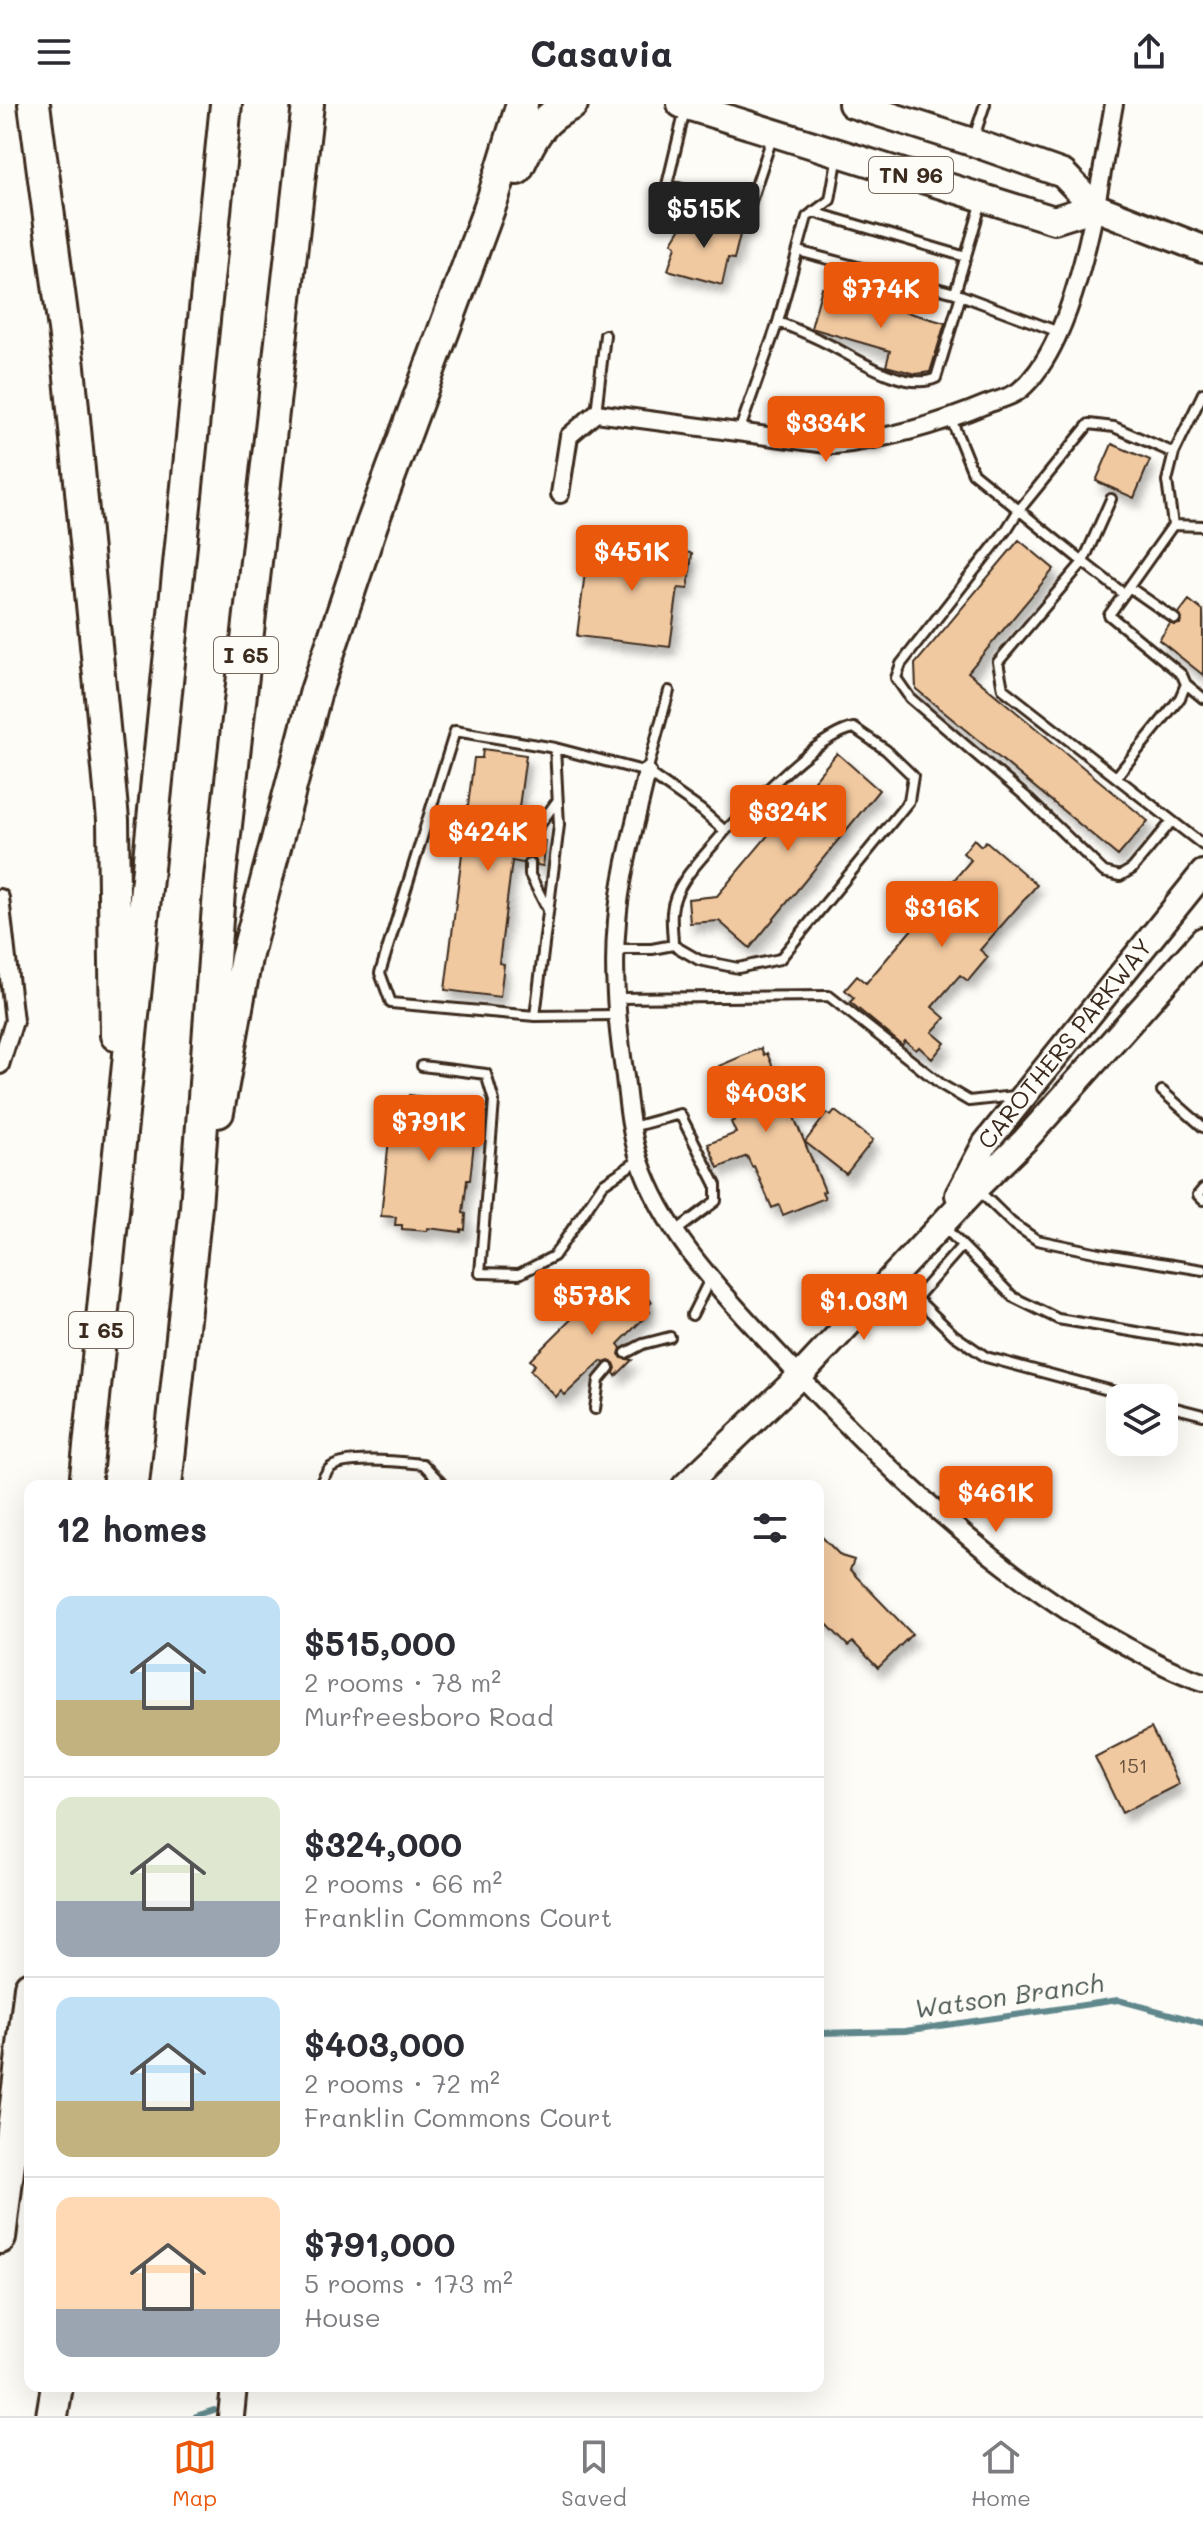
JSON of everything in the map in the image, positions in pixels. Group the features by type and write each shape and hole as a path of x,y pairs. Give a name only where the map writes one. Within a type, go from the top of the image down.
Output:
{"highway":[{"path":"34,104 69,367 113,820 118,1173"},
{"name":"I 65","path":"86,1480 226,104"},
{"name":"I 65","path":"167,1480 196,1207 220,878 308,104"},
{"path":"196,1207 229,1063 246,958 316,691 372,524 493,198 522,104"},
{"path":"493,198 512,180 533,135 554,112 572,104"},
{"path":"0,2238 24,2037"},
{"path":"52,2416 56,2392"}],"main road":[{"path":"855,104 1063,174 1095,207 1203,249"},
{"name":"TN 96","path":"683,105 1054,220 1095,207"},
{"name":"CAROTHERS PARKWAY","path":"942,1226 985,1144 1203,873"},
{"name":"CAROTHERS PARKWAY","path":"691,1480 800,1376 1025,1140 1203,940"},
{"path":"231,2416 233,2392"}],"street":[{"path":"560,494 569,436 596,413 834,445 873,441 951,419 1019,391 1046,357 1059,332 1078,276 1095,207 1114,104"},
{"path":"647,772 616,921 616,1015 639,1160 658,1204 710,1279 800,1376 973,1542 1084,1623 1179,1674 1203,1682"},
{"path":"0,898 14,1021 0,1065"}],"lane":[{"path":"972,142 985,104"},
{"path":"683,105 667,185 749,207 773,132"},
{"path":"739,432 778,322 807,217 830,200 839,153"},
{"path":"778,322 831,345 869,368 927,382 936,378 983,197"},
{"path":"813,212 966,257"},
{"path":"798,251 958,294 1059,332"},
{"path":"596,413 605,335"},
{"path":"1203,393 1174,453 1167,481 1173,525 1109,615 1182,675 1186,684 1203,698"},
{"path":"951,419 973,473 1083,562 1175,619"},
{"path":"1172,821 1132,869 1120,876 1104,872 1015,786 910,698 896,678 901,664 968,575 1089,424 1114,427 1174,453"},
{"path":"1111,499 1083,562 998,662 1003,689 1203,845"},
{"path":"1173,525 1203,526"},
{"path":"1116,777 1180,698 1186,684"},
{"path":"647,772 669,691"},
{"path":"616,949 652,949 673,945 699,960 738,968 780,959 909,801 913,776 886,750 854,728 840,730 785,775 725,831 687,877 672,910 673,945"},
{"path":"616,1015 535,1016 391,1003 380,973 455,731 555,748 647,772 725,831"},
{"path":"535,1016 559,825 555,748"},
{"path":"533,839 533,834 557,800"},
{"path":"530,864 530,875 548,910"},
{"path":"616,998 829,996 942,1085 969,1101 1024,1095"},
{"path":"422,1066 486,1074 494,1101 480,1273 519,1274 554,1256 603,1184 639,1160"},
{"path":"1162,1091 1203,1127"},
{"path":"632,1127 680,1114 716,1185 716,1201 676,1231"},
{"path":"976,1188 1012,1223 1037,1240 1203,1270"},
{"path":"1203,1189 1198,1195 1203,1200"},
{"path":"942,1226 1013,1297 1058,1319 1203,1343"},
{"path":"961,1247 916,1298 954,1335 986,1357 1106,1389"},
{"path":"692,1315 710,1279"},
{"path":"626,1353 643,1344 670,1337"},
{"path":"595,1409 599,1380 609,1368"},
{"path":"1178,1409 1203,1415"},
{"path":"323,1480 329,1469 338,1464 389,1461 423,1464 438,1480"}],"building":[{"path":"688,216 741,231 734,259 728,258 722,285 668,270 676,246 672,242"},
{"path":"822,288 945,323 930,372 916,374 886,366 890,351 811,328"},
{"path":"1112,444 1150,460 1134,498 1096,481"},
{"path":"589,540 692,553 688,589 678,588 670,647 577,636"},
{"path":"1019,540 1054,569 968,672 1148,821 1118,856 916,689 915,664"},
{"path":"1189,600 1203,611 1203,675 1159,640 1170,624 1180,624 1182,619 1179,613"},
{"path":"483,749 526,755 515,837 526,838 532,846 540,840 546,841 543,866 537,865 531,857 523,863 512,861 499,963 504,964 500,997 445,990 474,758 482,758"},
{"path":"837,753 879,790 750,948 719,921 690,923 688,899 717,896"},
{"path":"974,839 981,846 986,841 1037,885 980,950 988,957 968,981 960,975 932,1007 945,1018 932,1032 945,1043 932,1059 919,1047 916,1050 905,1041 902,1045 850,1002 854,998 845,990 857,976 866,983 971,860 963,853"},
{"path":"761,1048 764,1055 767,1053 825,1191 822,1192 825,1198 783,1215 779,1205 772,1208 747,1156 718,1168 708,1144 736,1133 731,1122 735,1120 716,1077 723,1074 719,1066"},
{"path":"409,1095 478,1104 470,1180 467,1180 463,1213 466,1214 465,1230 461,1229 461,1232 402,1229 402,1225 395,1225 396,1217 381,1216 393,1100 408,1102"},
{"path":"835,1111 873,1140 846,1174 805,1142 827,1113 831,1116"},
{"path":"625,1275 652,1302 646,1308 650,1312 618,1344 622,1358 632,1360 616,1376 614,1363 601,1361 565,1395 561,1391 556,1397 530,1370 535,1365 530,1360 615,1276 619,1280"},
{"path":"824,1539 841,1556 854,1560 850,1570 912,1634 878,1668 853,1642 848,1646 824,1621"},
{"path":"1151,1728 1179,1784 1122,1813 1095,1757"}],"waterway":[{"name":"Watson Branch","path":"824,2033 905,2031 1118,2000 1203,2023"},
{"name":"Watson Branch","path":"196,2416 214,2410"}]}
